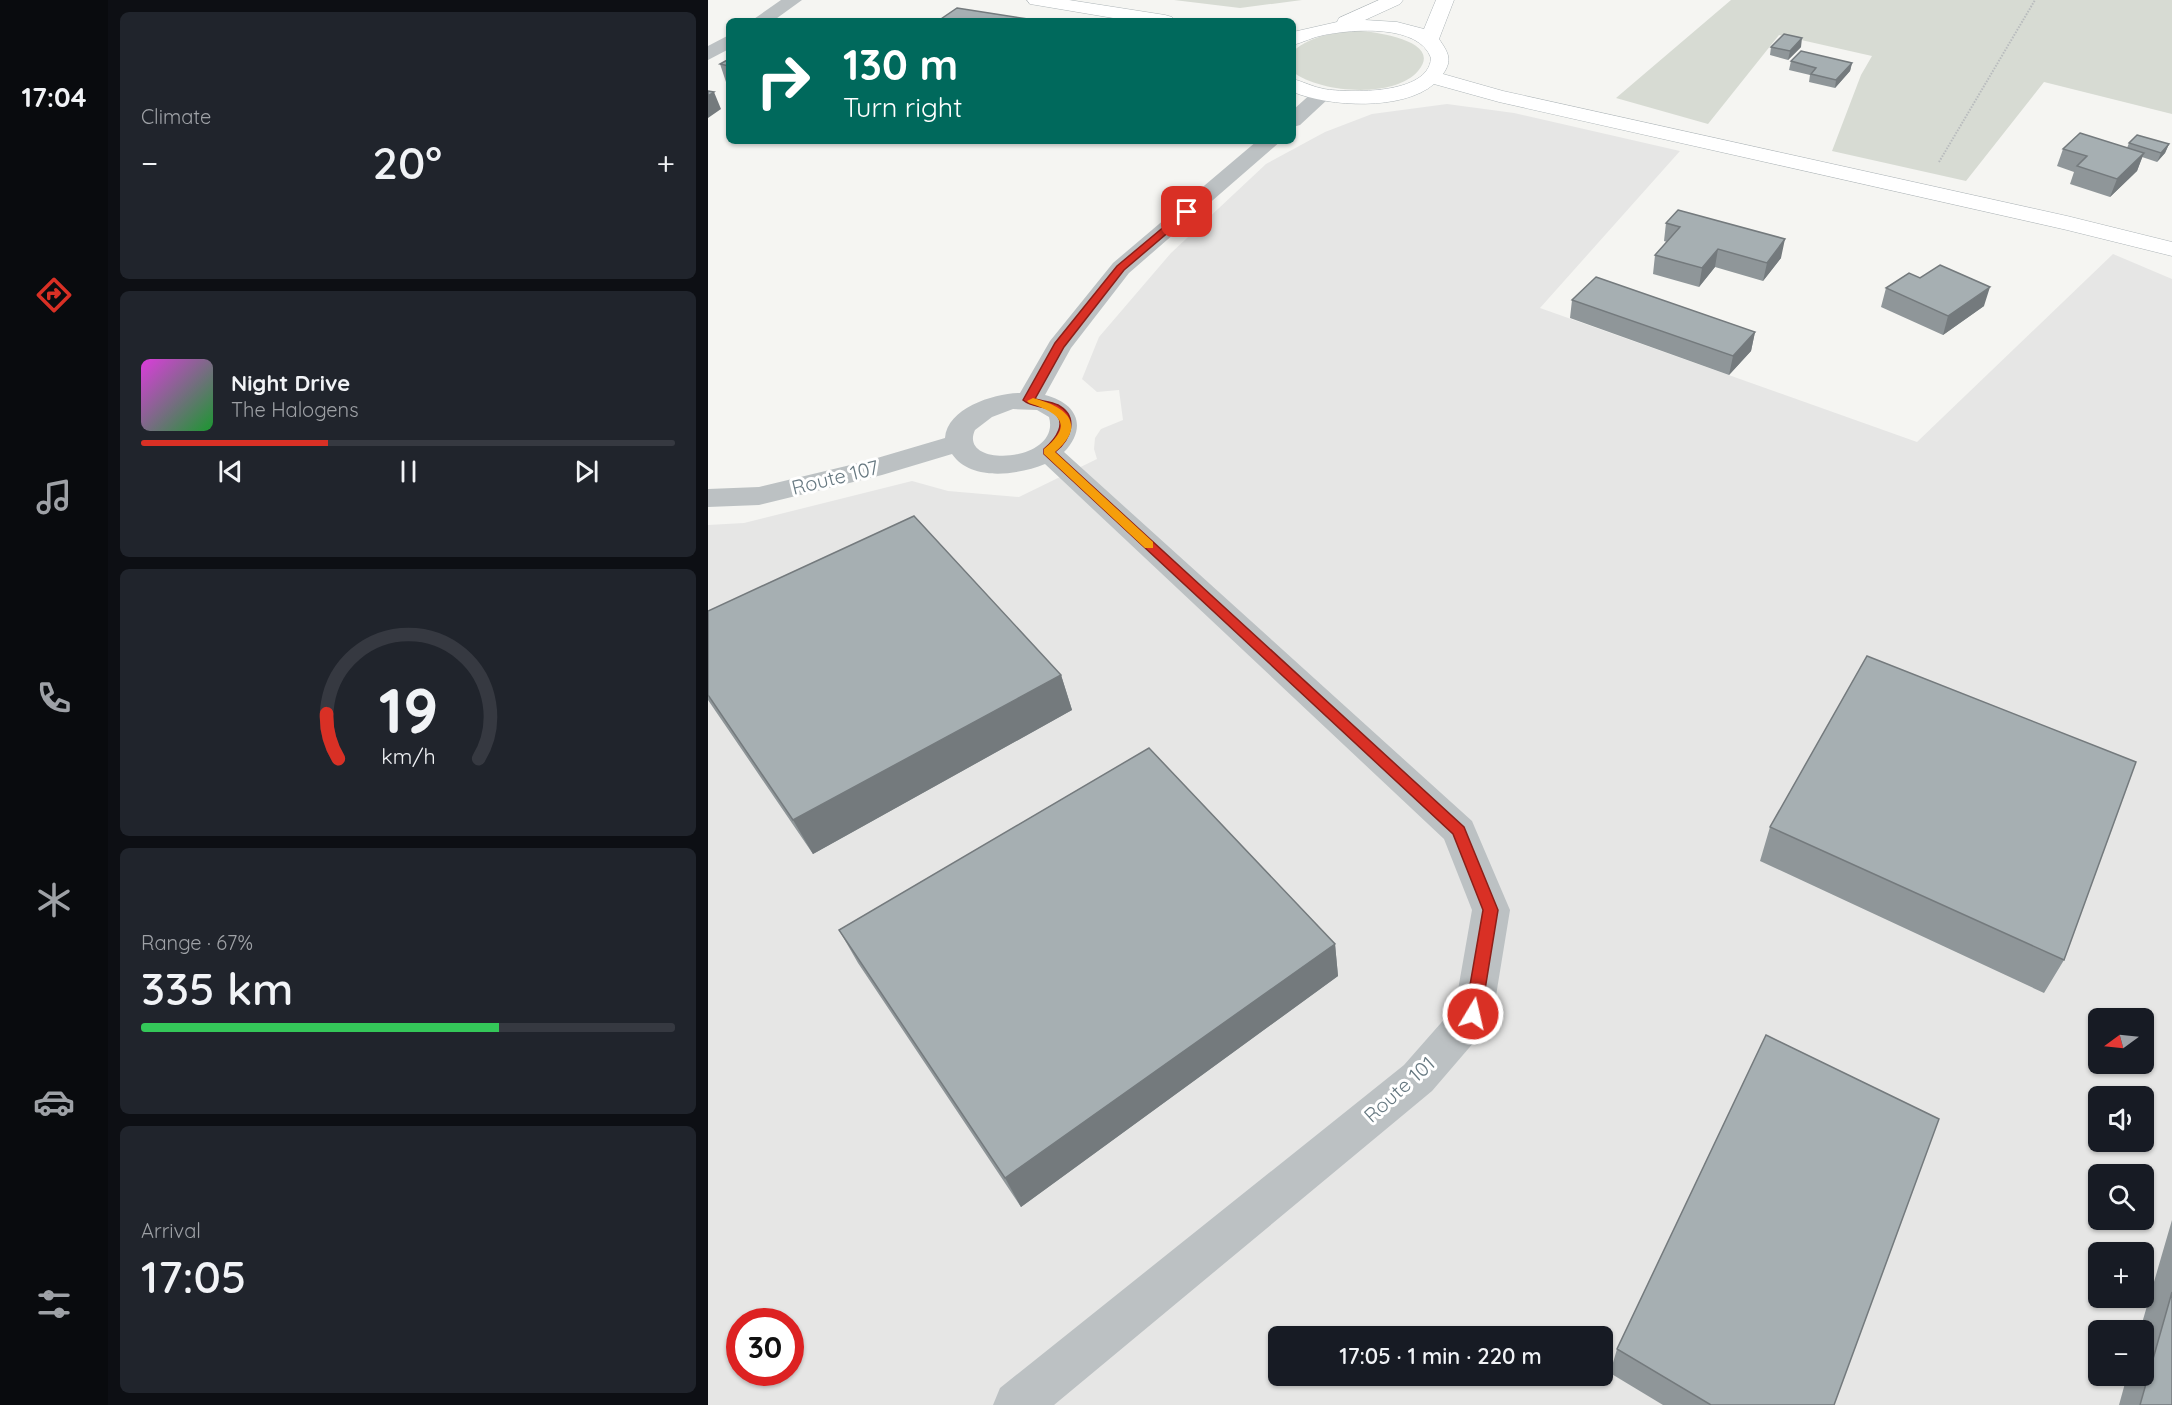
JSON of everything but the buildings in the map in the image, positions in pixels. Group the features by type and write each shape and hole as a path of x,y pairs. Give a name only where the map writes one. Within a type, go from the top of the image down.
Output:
{"main road":[{"path":"1036,0 1147,18"},
{"path":"1336,26 1394,0"},
{"path":"1429,41 1445,0"},
{"path":"1296,38 1321,28 1373,25 1399,28 1418,35 1429,41 1440,54 1440,66 1432,76 1417,86 1371,97 1321,95 1296,86"},
{"path":"1432,76 1498,96 1922,190 2172,249"}],"street":[{"path":"765,18 793,0"},
{"path":"708,54 726,43"},
{"path":"1296,118 1321,95"},
{"path":"1029,400 1059,346 1121,268 1266,144"},
{"path":"1029,400 1054,408 1063,415 1066,424 1065,434 1059,443 1048,452 1018,463 986,463 973,459 964,452 960,442 960,432 979,412 1003,403 1029,400"},
{"name":"Route 107","path":"708,498 759,496 872,469 960,442"},
{"name":"Route 101","path":"1017,1405 1418,1078 1473,1014 1491,910 1459,831 1048,452"}],"path":[{"path":"1922,190 2035,0"}],"shaded area":[{"path":"1174,0 1302,0 1240,8"},
{"path":"1731,0 2172,0 2172,114 2044,82 1966,181 1832,151 1861,75 1872,56 1779,35 1708,124 1616,98"},
{"path":"1342,32 1379,33 1405,40 1422,52 1424,61 1418,71 1407,80 1375,89 1357,90 1321,85 1296,74 1296,49 1308,41"},
{"path":"1447,104 1514,113 1680,151 1540,308 1917,442 2113,254 2172,279 2172,1405 708,1405 708,525 744,523 912,481 948,491 1019,497 1097,459 1094,449 1095,438 1101,429 1123,420 1119,390 1097,392 1082,379 1099,337 1171,253 1266,164 1325,132 1372,114"}],"slow traffic":[{"path":"1033,401 1054,408 1063,415 1066,424 1065,434 1059,443 1048,452 1149,545"}],"route":[{"path":"1187,212 1121,268 1059,346 1029,400 1043,403 1063,415 1066,424 1065,434 1059,443 1048,452 1459,831 1491,910 1473,1014"}]}
